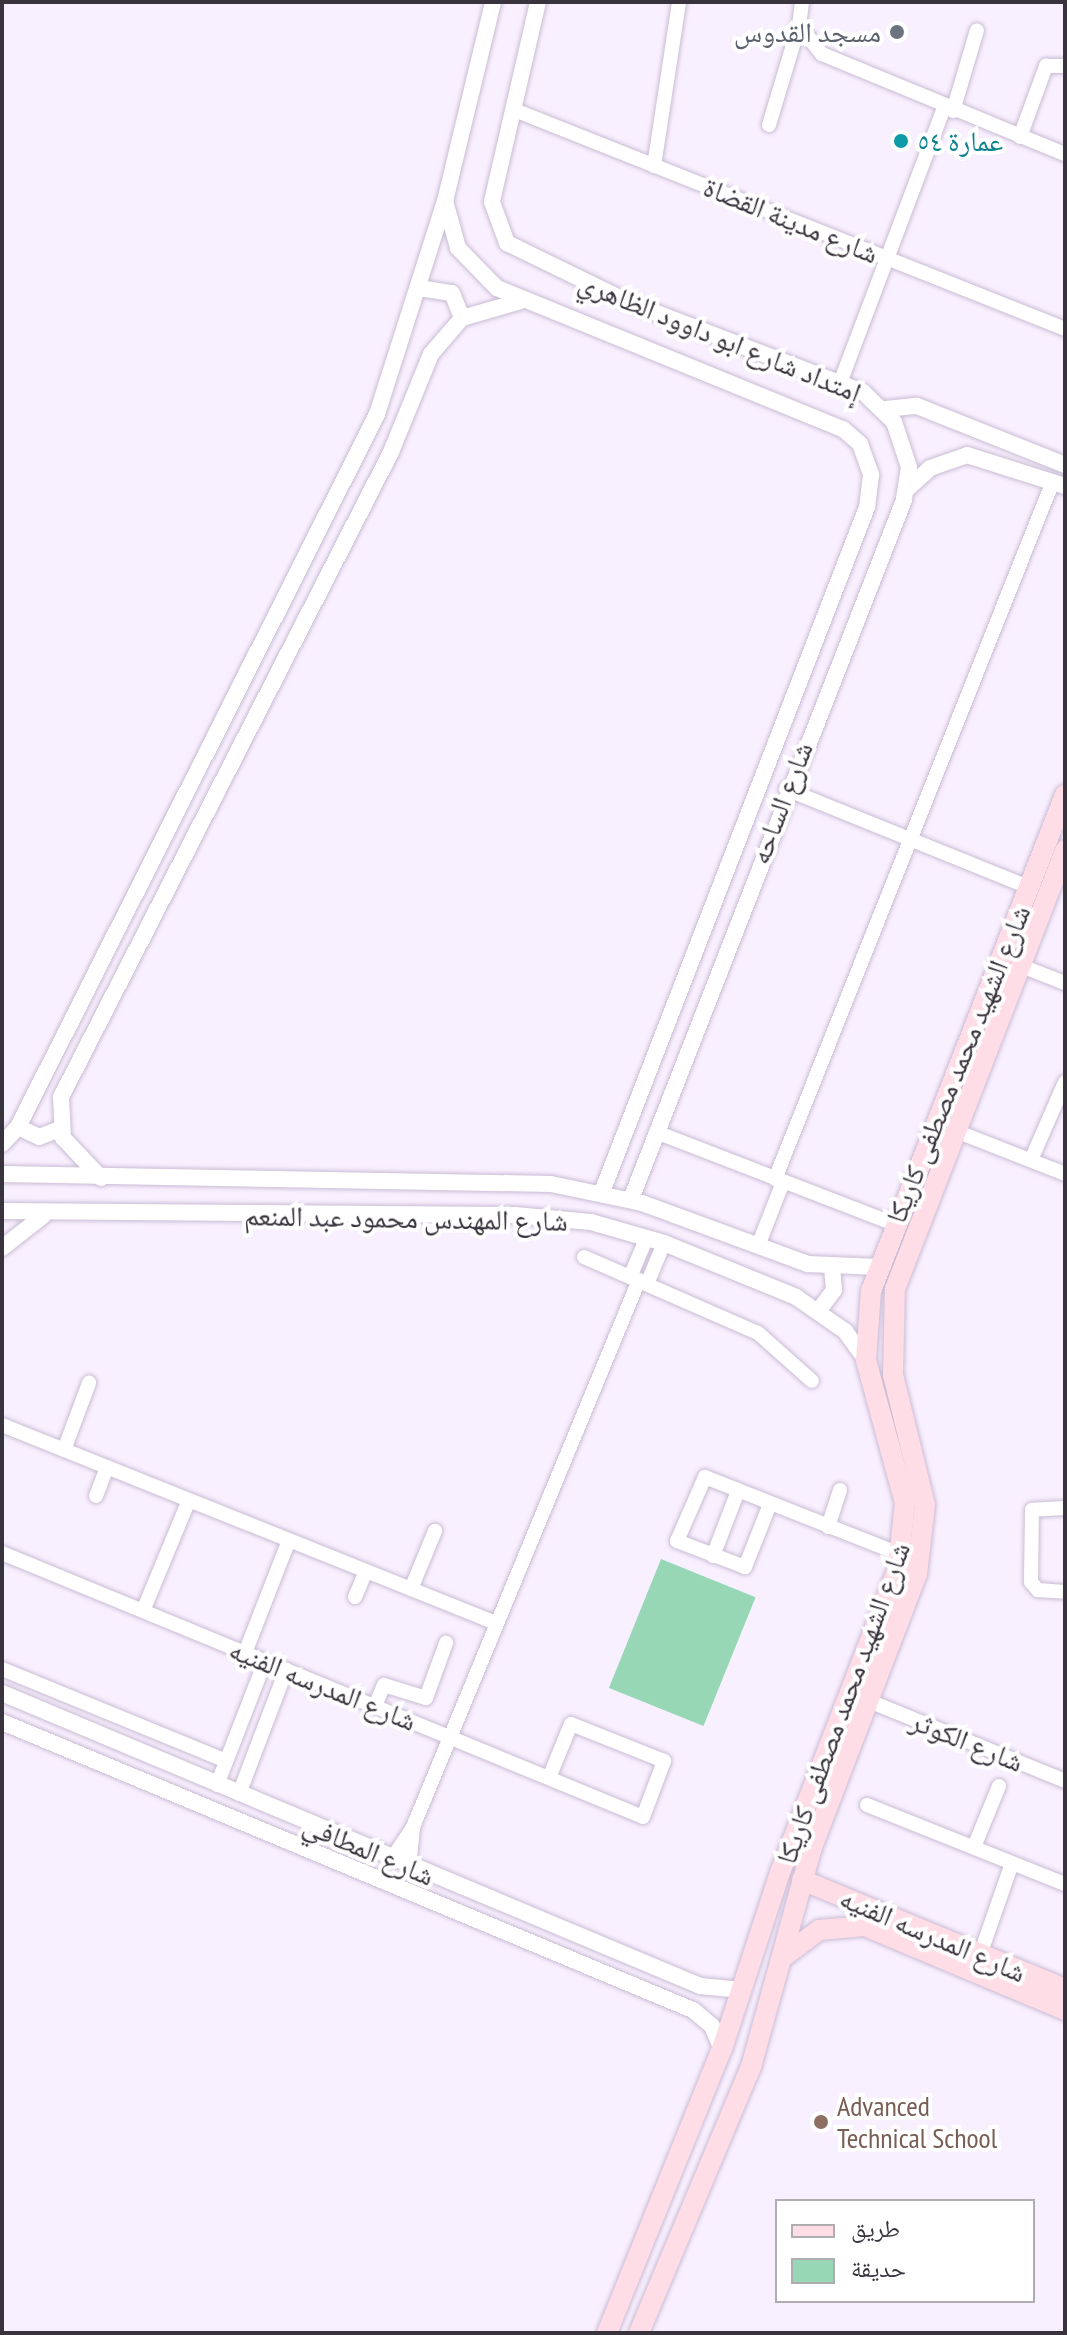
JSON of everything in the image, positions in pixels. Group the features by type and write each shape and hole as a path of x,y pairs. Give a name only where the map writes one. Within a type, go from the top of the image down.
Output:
{"main road":[{"name":"شارع الشهيد محمد مصطفى كاريكا","path":"607,2333 722,2049 902,1555 903,1488 866,1360 878,1267 1065,795"},
{"name":"شارع الشهيد محمد مصطفى كاريكا","path":"639,2333 751,2067 802,1880 917,1574 925,1523 921,1469 893,1375 892,1306 953,1130 1065,850"},
{"name":"شارع المدرسه الفنيه","path":"802,1880 1065,1989"},
{"path":"831,1926 840,1895"},
{"name":"شارع المدرسه الفنيه","path":"782,1958 831,1926 865,1926 1065,2010"}],"street":[{"path":"2,1144 18,1127 361,450 419,288 445,201 493,2"},
{"name":"إمتداد شارع ابو داوود الظاهري","path":"538,2 517,111 492,202 507,243 628,302 840,383 886,409 917,406 1065,465"},
{"path":"654,166 679,2"},
{"path":"769,125 799,25 802,2"},
{"path":"799,25 822,54 949,109 1065,154"},
{"path":"840,383 949,109 977,30"},
{"path":"1020,137 1046,66 1065,66"},
{"name":"شارع مدينة القضاة","path":"517,111 1065,329"},
{"name":"إمتداد شارع ابو داوود الظاهري","path":"445,201 451,236 465,259 522,301 843,429"},
{"path":"419,288 452,293 462,318"},
{"path":"101,1178 74,1155 60,1129 61,1097 391,452 431,354 462,318 522,301"},
{"name":"شارع الساحه","path":"631,1199 773,822 907,489 905,444 886,409"},
{"name":"شارع الساحه","path":"602,1192 745,812 870,497 865,454 843,429"},
{"path":"758,1246 779,1181 910,839 1059,484 967,455 930,468 907,489"},
{"path":"786,789 1028,887"},
{"path":"745,812 773,822"},
{"path":"733,844 761,855"},
{"path":"1019,965 1065,983"},
{"path":"1031,1160 1065,1082"},
{"path":"18,1127 39,1137 60,1129"},
{"path":"953,1130 1065,1174"},
{"path":"656,1132 895,1224"},
{"path":"612,1166 639,1176"},
{"name":"شارع المهندس محمود عبد المنعم","path":"2,1174 101,1178 527,1182 631,1199 758,1246 832,1269 878,1267"},
{"name":"شارع المهندس محمود عبد المنعم","path":"2,1211 43,1216 515,1215 647,1237 819,1310 866,1360"},
{"path":"2,1248 43,1216"},
{"path":"391,1860 413,1827 638,1280 647,1237"},
{"path":"638,1280 664,1243"},
{"path":"584,1257 758,1333 812,1381"},
{"path":"819,1310 834,1290 832,1269"},
{"path":"64,1450 89,1383"},
{"path":"2,1425 496,1623"},
{"path":"96,1496 107,1467"},
{"path":"770,1504 745,1567 677,1541 702,1477 902,1555"},
{"path":"828,1527 840,1490"},
{"path":"713,1556 738,1491"},
{"path":"143,1611 189,1500"},
{"path":"1065,1508 1032,1510 1031,1568 1034,1589 1065,1592"},
{"path":"411,1589 435,1531"},
{"path":"245,1653 289,1540"},
{"name":"شارع المدرسه الفنيه","path":"2,1553 643,1817 660,1758 571,1724 549,1778"},
{"path":"355,1597 366,1571"},
{"path":"375,1706 384,1685 426,1698 446,1643"},
{"path":"217,1785 265,1661"},
{"path":"2,1669 226,1761"},
{"path":"239,1794 286,1670"},
{"name":"شارع المطافي","path":"2,1693 409,1868 688,1981 742,1990"},
{"name":"شارع الكوثر","path":"869,1701 1065,1781"},
{"name":"شارع المطافي","path":"2,1722 679,2004 707,2020 722,2049"},
{"path":"974,1847 999,1786"},
{"path":"867,1805 1065,1884"},
{"path":"409,1868 413,1827"},
{"path":"980,1955 1012,1863"},
{"path":"679,2004 690,1997 688,1981"}],"green space":[{"path":"661,1559 756,1597 704,1726 609,1688"}],"place":[{"name":"مسجد القدوس","path":"897,32"},
{"name":"عمارة ٥٤","path":"901,141"},
{"name":"Advanced Technical School","path":"821,2122"}]}
